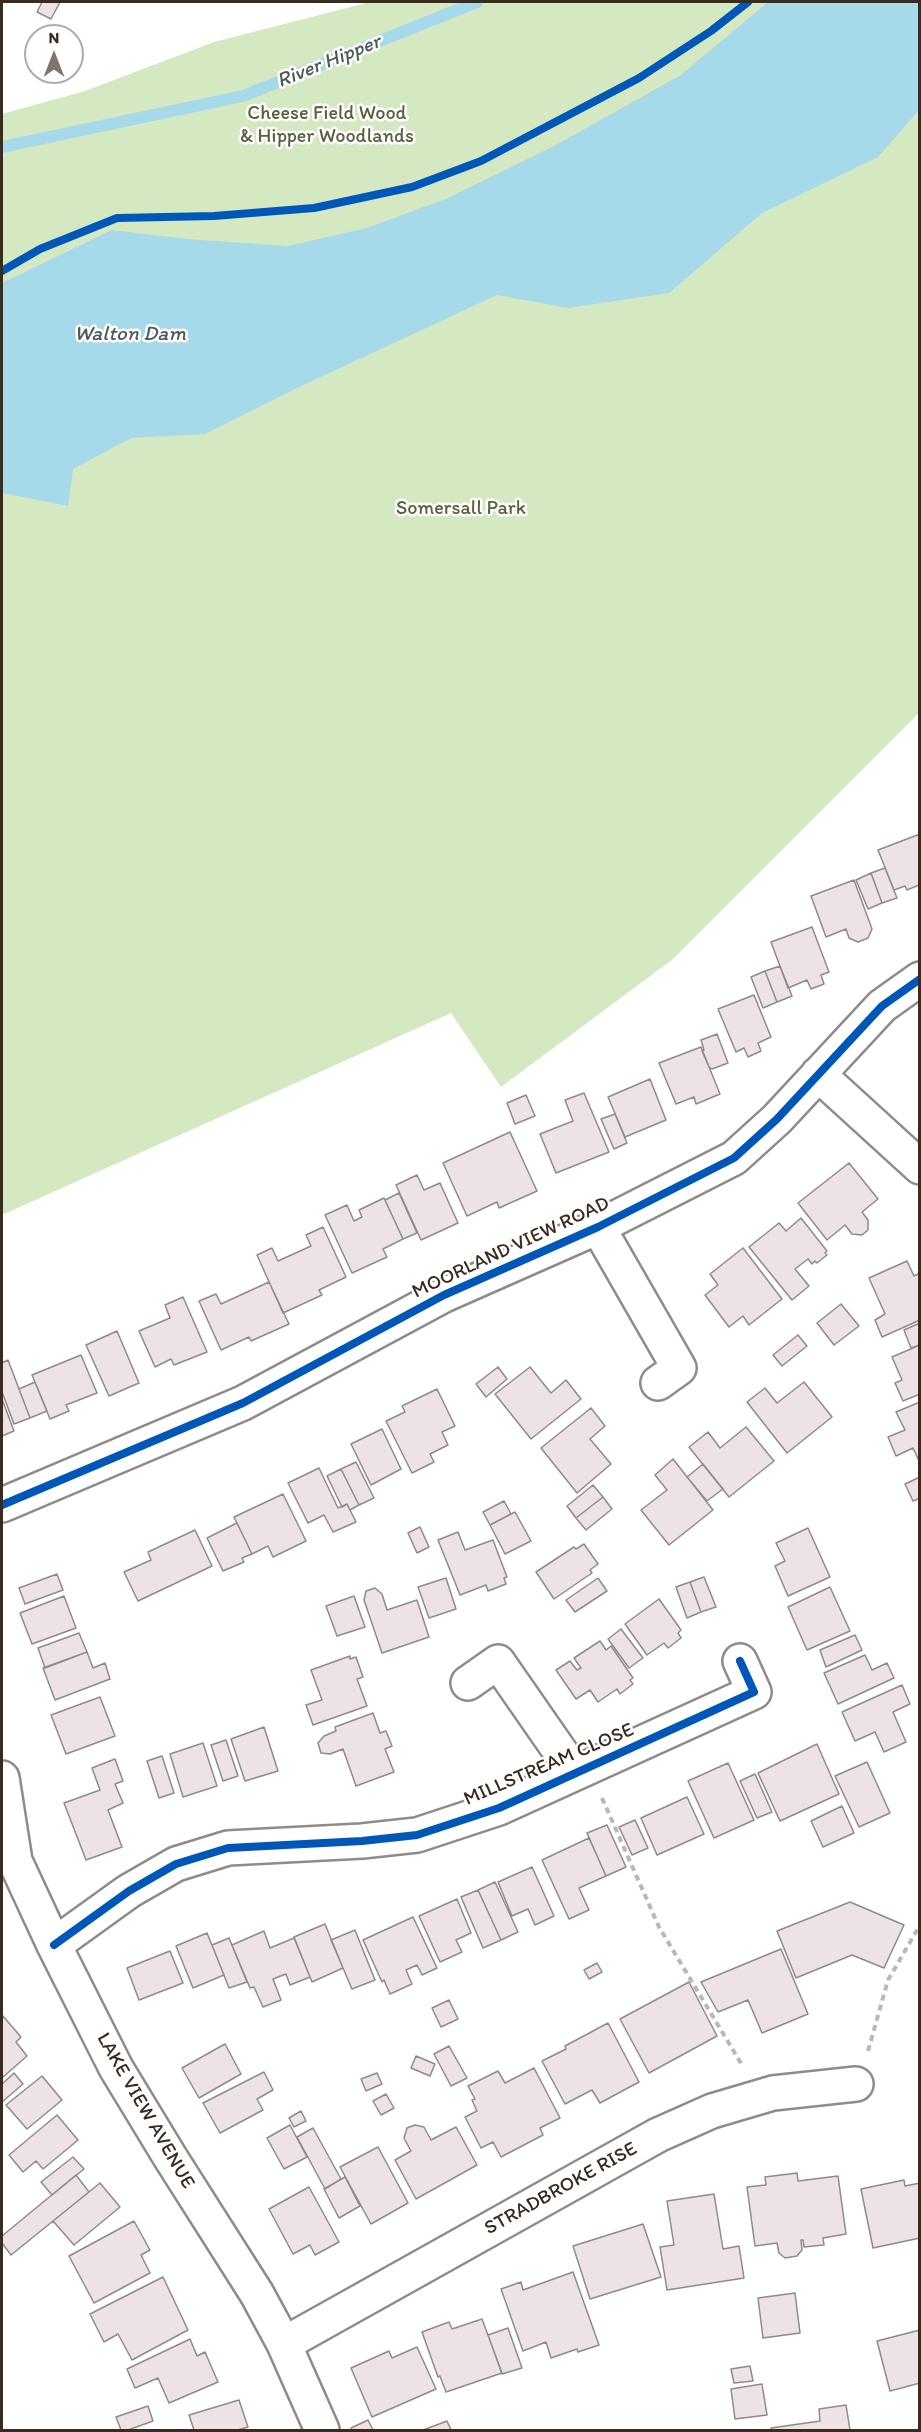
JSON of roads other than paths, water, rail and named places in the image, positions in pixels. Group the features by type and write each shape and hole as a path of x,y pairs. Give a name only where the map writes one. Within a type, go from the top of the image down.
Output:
{"street":[{"name":"MOORLAND VIEW ROAD","path":"2,1505 243,1403 444,1295 598,1227 734,1158 777,1119 882,1006 920,979"},
{"path":"818,1074 920,1167"},
{"path":"598,1227 680,1368 658,1383"},
{"name":"MILLSTREAM CLOSE","path":"54,1945 129,1891 176,1864 228,1848 362,1841 417,1835 499,1808 754,1692 740,1661"},
{"path":"468,1683 498,1662 582,1770"},
{"name":"LAKE VIEW AVENUE","path":"2,1778 15,1861 54,1945 116,2068 257,2294 284,2344 322,2430"},
{"name":"STRADBROKE RISE","path":"284,2344 658,2135 712,2111 773,2093 856,2084"}],"water":[{"name":"Walton Dam","path":"768,2 919,2 919,110 878,157 762,213 669,293 568,308 497,295 299,387 205,434 131,438 73,469 68,506 2,493 2,283 112,230 187,239 288,246 367,228 446,199 554,146 681,75"}],"waterway":[{"name":"River Hipper","path":"2,147 243,96 477,2"}],"park label":[{"name":"Cheese Field Wood & Hipper Woodlands","path":"327,126"},
{"name":"Somersall Park","path":"461,509"}]}
